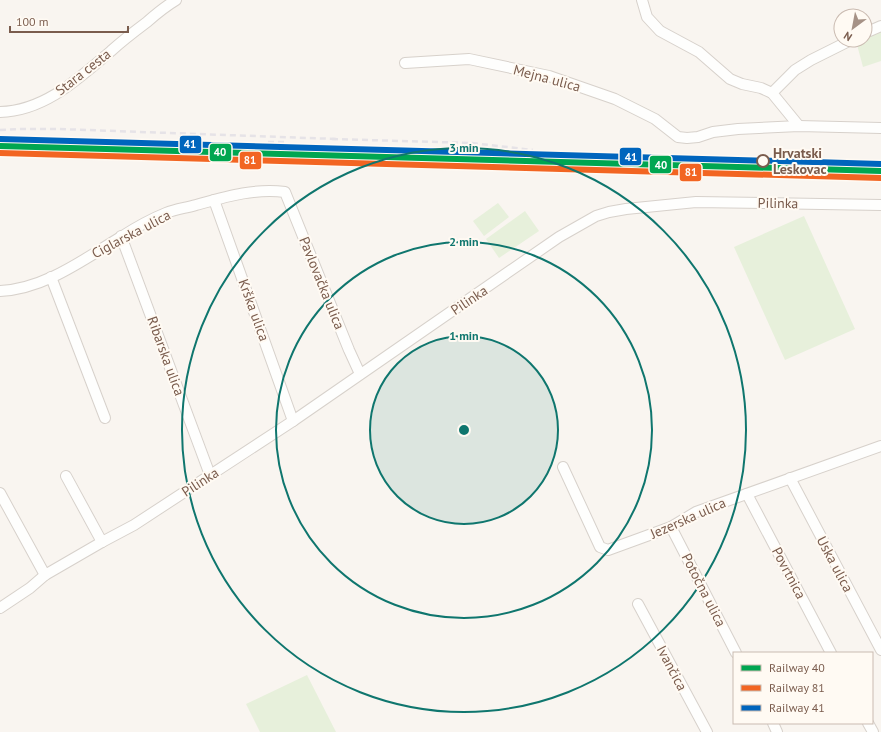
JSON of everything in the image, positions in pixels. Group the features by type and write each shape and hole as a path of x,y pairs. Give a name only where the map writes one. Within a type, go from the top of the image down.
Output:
{"street":[{"name":"Stara cesta","path":"0,112 18,110 30,106 63,90 176,0"},
{"path":"642,0 646,17 660,31 699,52 730,79 742,84 761,88 772,94 799,126 881,128"},
{"path":"772,94 795,70 835,48"},
{"name":"Mejna ulica","path":"405,63 469,59 550,76 615,99 655,119 678,137 698,137 713,132 738,129 799,126"},
{"name":"Ciglarska ulica","path":"0,291 27,286 51,277 90,256 121,236 167,213 246,192 285,192"},
{"name":"Pavlovačka ulica","path":"285,192 360,374"},
{"name":"Krška ulica","path":"214,200 293,421"},
{"name":"Pilinka","path":"0,608 30,588 45,575 134,525 293,421 559,237 582,223 602,214 626,209 696,202 881,205"},
{"name":"Ribarska ulica","path":"121,236 210,475"},
{"path":"51,277 105,418"},
{"name":"Jezerska ulica","path":"563,467 600,547 608,550 671,527 696,512 881,446"},
{"path":"66,476 102,542"},
{"name":"Uska ulica","path":"790,478 881,650"},
{"path":"0,493 45,575"},
{"name":"Povrtnica","path":"747,494 830,652"},
{"name":"Potočna ulica","path":"671,527 735,652"},
{"name":"Ivančica","path":"638,604 707,732"}],"green space":[{"path":"881,29 881,61 863,67 858,48 873,48 873,33"},
{"path":"498,203 509,217 484,236 473,221"},
{"path":"525,211 539,231 499,258 486,239"},
{"path":"804,216 855,329 785,360 734,247"},
{"path":"307,675 336,732 260,732 246,704"}],"railway":[{"path":"0,130 59,129 337,139"},
{"path":"332,139 472,143 533,150"},
{"path":"268,142 286,142"}],"rail line":[{"name":"41","path":"0,139 881,164"},
{"name":"40","path":"0,146 881,171"},
{"name":"81","path":"0,153 881,178"}],"place":[{"name":"Hrvatski Leskovac","path":"763,161"}]}
